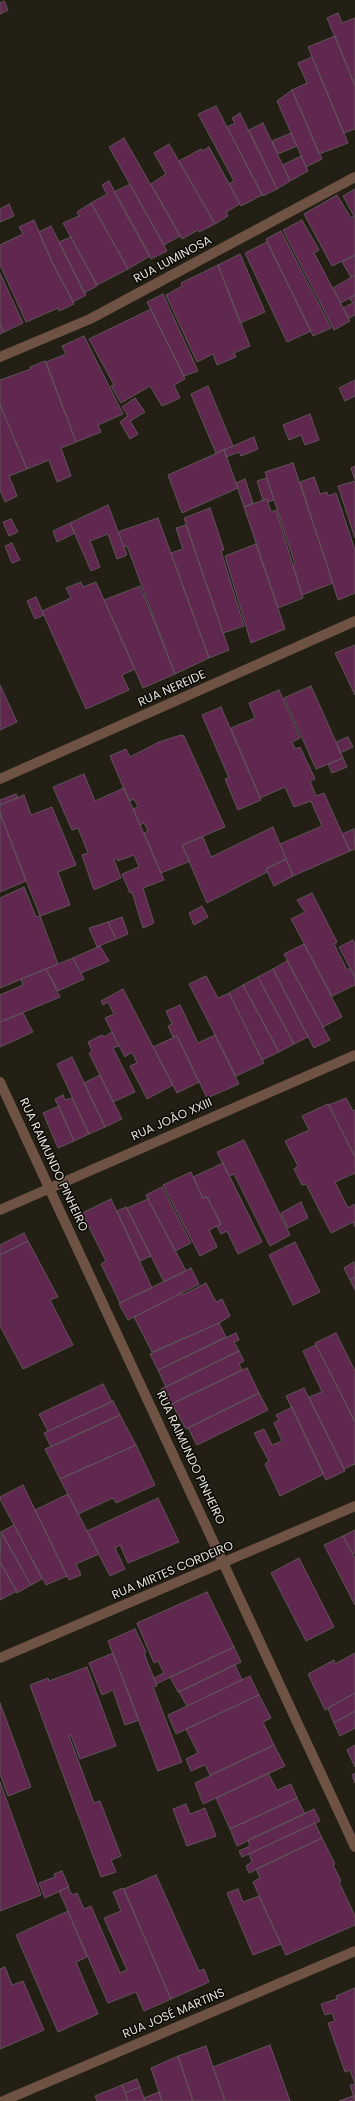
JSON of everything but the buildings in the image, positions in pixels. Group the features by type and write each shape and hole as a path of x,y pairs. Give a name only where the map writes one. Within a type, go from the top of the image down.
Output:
{"street":[{"name":"RUA LUMINOSA","path":"0,357 90,319 355,177"},
{"name":"RUA NEREIDE","path":"0,779 355,621"},
{"name":"RUA JOÃO XXIII","path":"0,1210 355,1055"},
{"name":"RUA RAIMUNDO PINHEIRO","path":"0,1082 225,1563 355,1847"},
{"name":"RUA MIRTES CORDEIRO","path":"0,1658 225,1563 355,1506"},
{"name":"RUA JOSÉ MARTINS","path":"3,2101 355,1951"}]}
